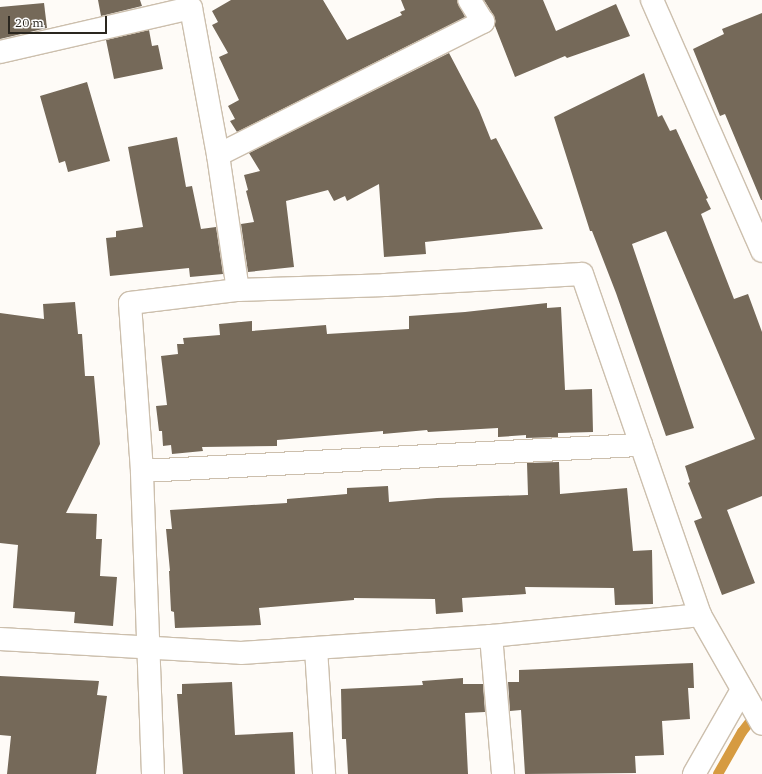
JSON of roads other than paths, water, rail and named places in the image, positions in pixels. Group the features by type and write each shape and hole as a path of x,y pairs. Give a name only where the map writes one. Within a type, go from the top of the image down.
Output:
{"street":[{"path":"218,155 483,22 469,0"},
{"path":"652,0 762,251"},
{"path":"0,52 191,8 218,155 238,290"},
{"path":"153,774 142,471 130,303 238,290 385,285 582,274 700,615 762,724"},
{"path":"142,471 641,445"},
{"path":"0,639 148,646 241,653 492,636 700,615"},
{"path":"492,636 503,774"},
{"path":"316,649 324,774"},
{"path":"694,774 742,690"}],"waterway":[{"path":"718,774 742,732 757,713"}]}
